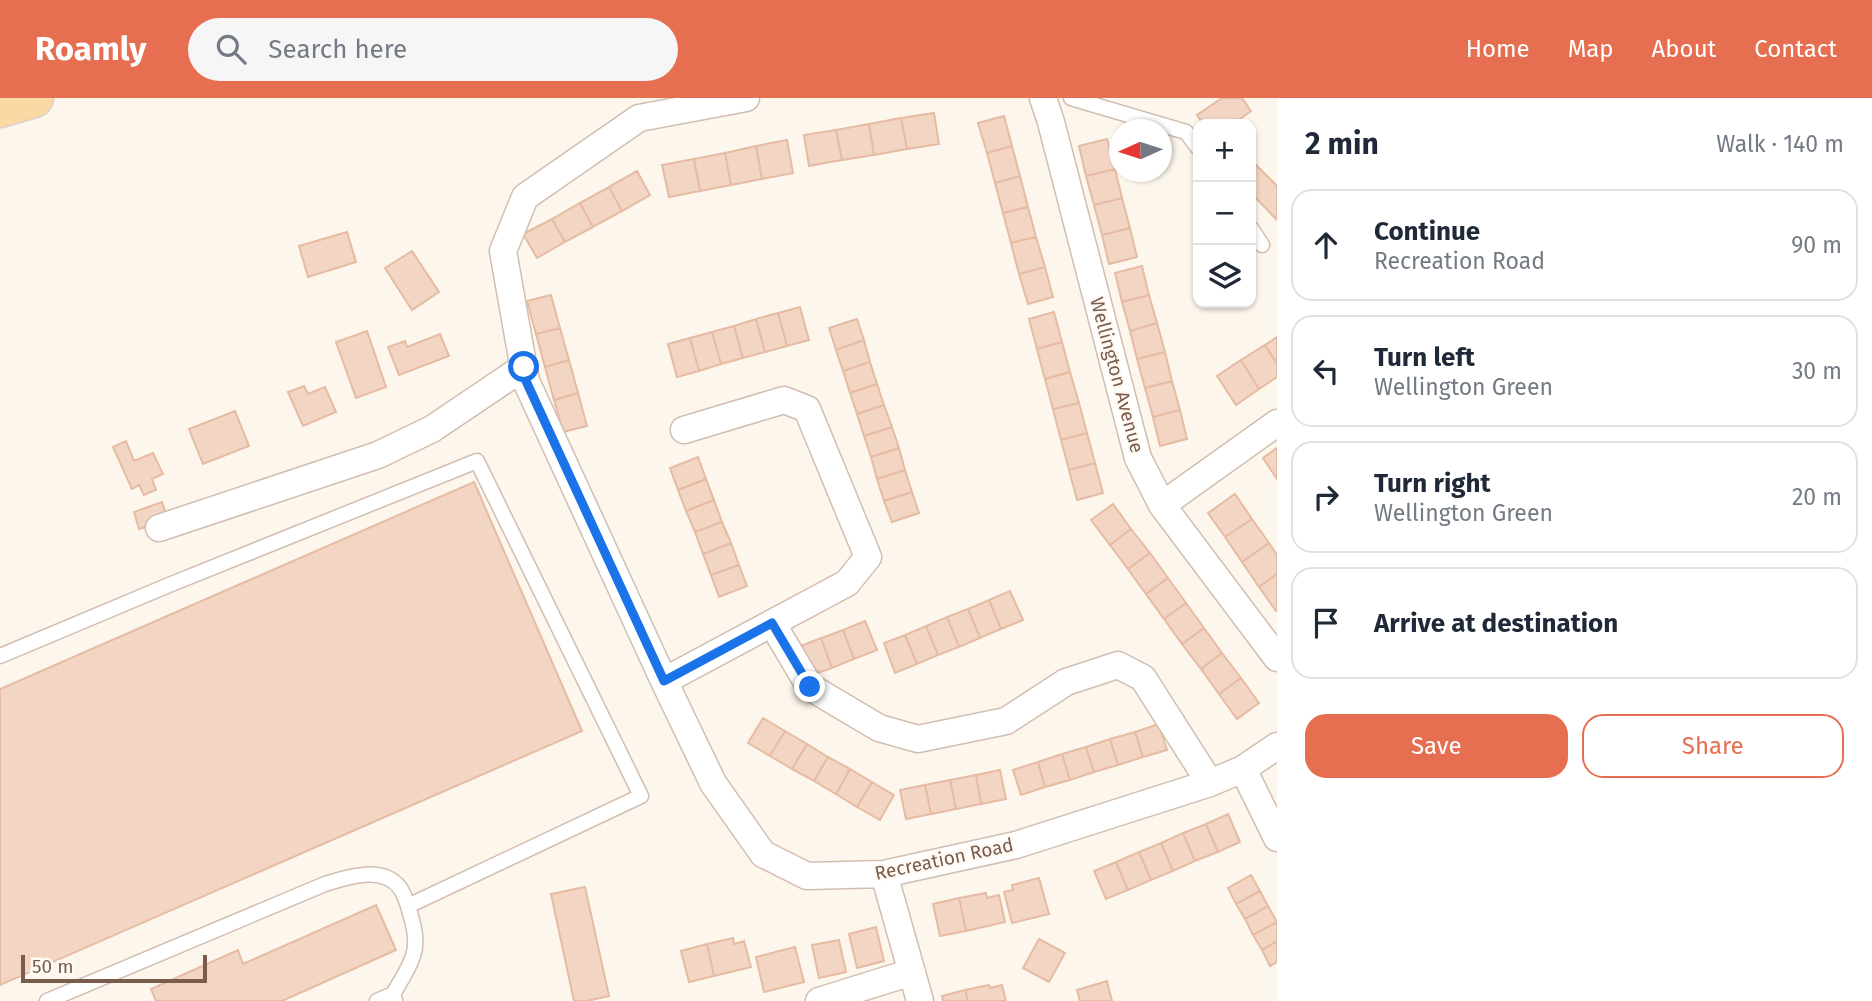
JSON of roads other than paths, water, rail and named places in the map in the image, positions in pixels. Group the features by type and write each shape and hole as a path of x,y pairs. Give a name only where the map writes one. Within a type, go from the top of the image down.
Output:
{"main road":[{"path":"0,108 34,98"}],"street":[{"path":"159,528 379,455 432,429 524,367 503,251 525,197 639,118 746,98"},
{"name":"Wellington Avenue","path":"1043,98 1138,458 1162,505 1277,658"},
{"name":"Recreation Road","path":"524,367 526,381 713,783 762,854 807,876 884,874 1016,845 1210,782 1243,769 1277,746"},
{"path":"664,681 847,583 868,557 807,409 784,400 684,430"},
{"path":"1162,505 1277,423"},
{"path":"772,623 810,687 878,729 918,738 1006,721 1066,682 1118,666 1143,678 1210,782"},
{"path":"1243,769 1277,838"},
{"path":"884,874 920,1001"},
{"path":"819,1001 912,972"}],"lane":[{"path":"1071,98 1186,132 1193,142"},
{"path":"1256,236 1262,245"},
{"path":"0,656 477,461 641,796 408,906"},
{"path":"47,1001 344,878 365,875 387,877 400,888 415,929 414,954 394,997 377,1001"}]}
